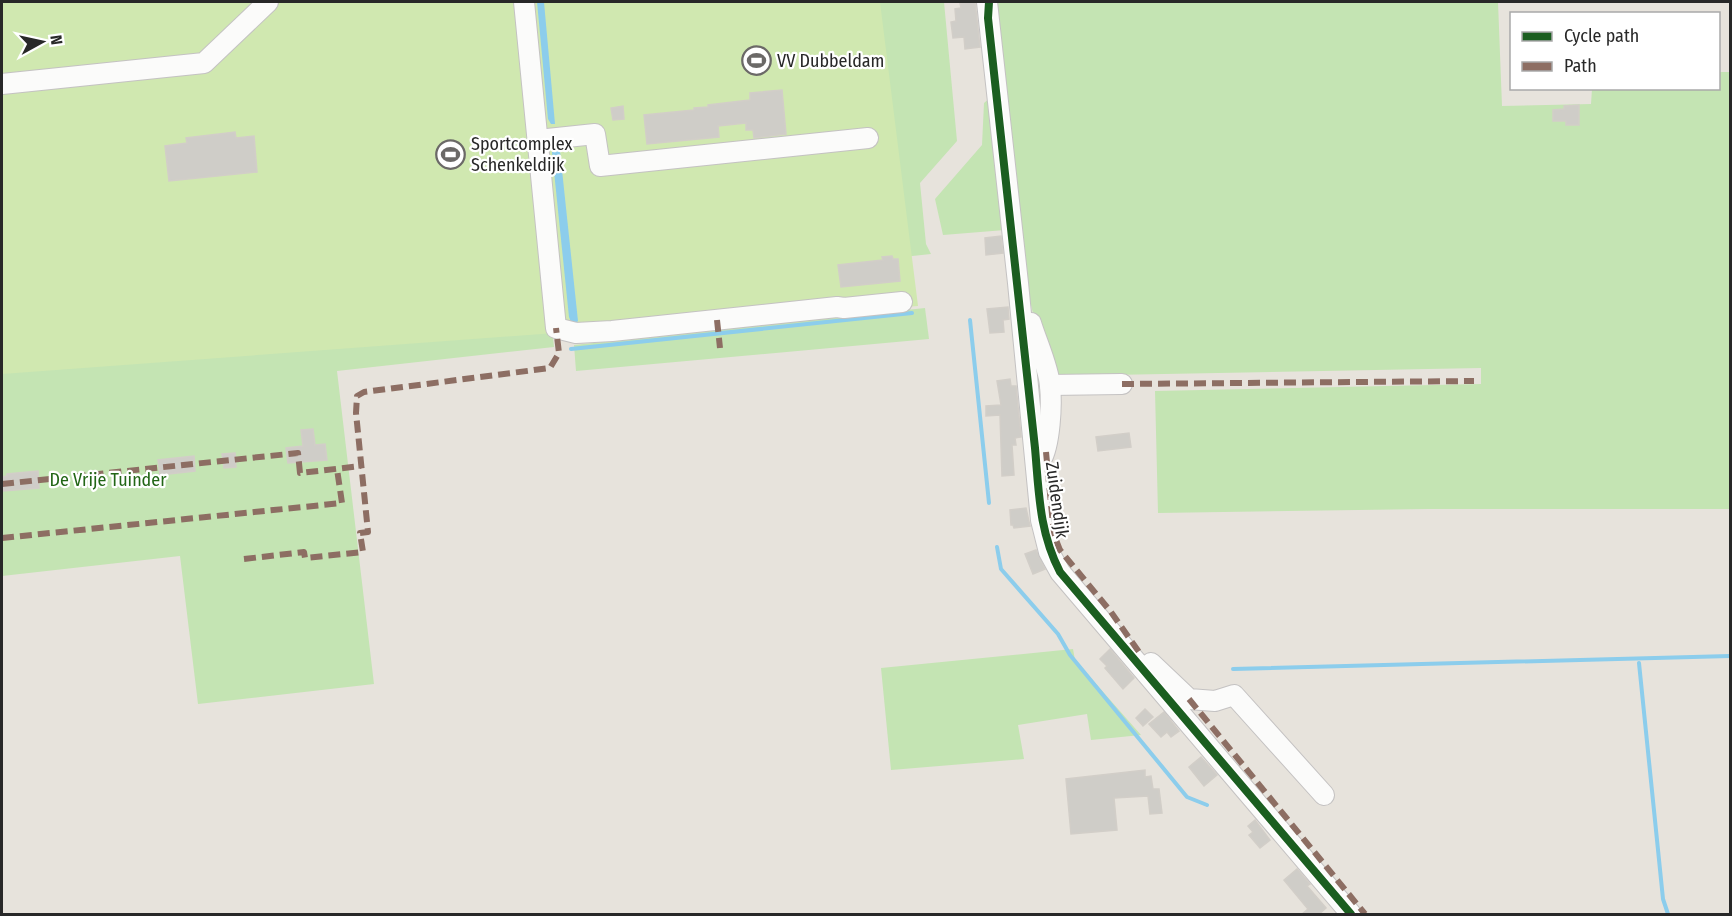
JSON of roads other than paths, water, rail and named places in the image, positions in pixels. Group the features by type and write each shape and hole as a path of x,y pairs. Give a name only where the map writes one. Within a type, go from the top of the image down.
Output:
{"street":[{"path":"2,84 204,63 268,2"},
{"path":"524,2 556,328 576,333 612,331 902,302"},
{"name":"Zuidendijk","path":"988,7 1041,520 1050,552 1060,572 1351,915"},
{"path":"538,140 595,134 600,166 868,138"},
{"path":"1018,283 1050,385 1046,452 1037,468"},
{"path":"1050,385 1122,384"},
{"path":"1115,637 1139,652 1189,699 1215,701 1234,695 1324,795"}],"water":[{"path":"537,2 544,2 555,124 551,124 548,119"},
{"path":"558,149 578,321 576,323 571,322 569,317 552,152"}],"waterway":[{"path":"571,349 912,313"},
{"path":"970,320 989,503"},
{"path":"997,547 1001,569 1058,634 1070,655 1187,797 1207,805"},
{"path":"1233,669 1730,656"},
{"path":"1639,663 1663,899 1668,914"}],"place":[{"name":"VV Dubbeldam","path":"756,61"},
{"name":"Sportcomplex Schenkeldijk","path":"450,154"}],"park label":[{"name":"De Vrije Tuinder","path":"108,480"}]}
